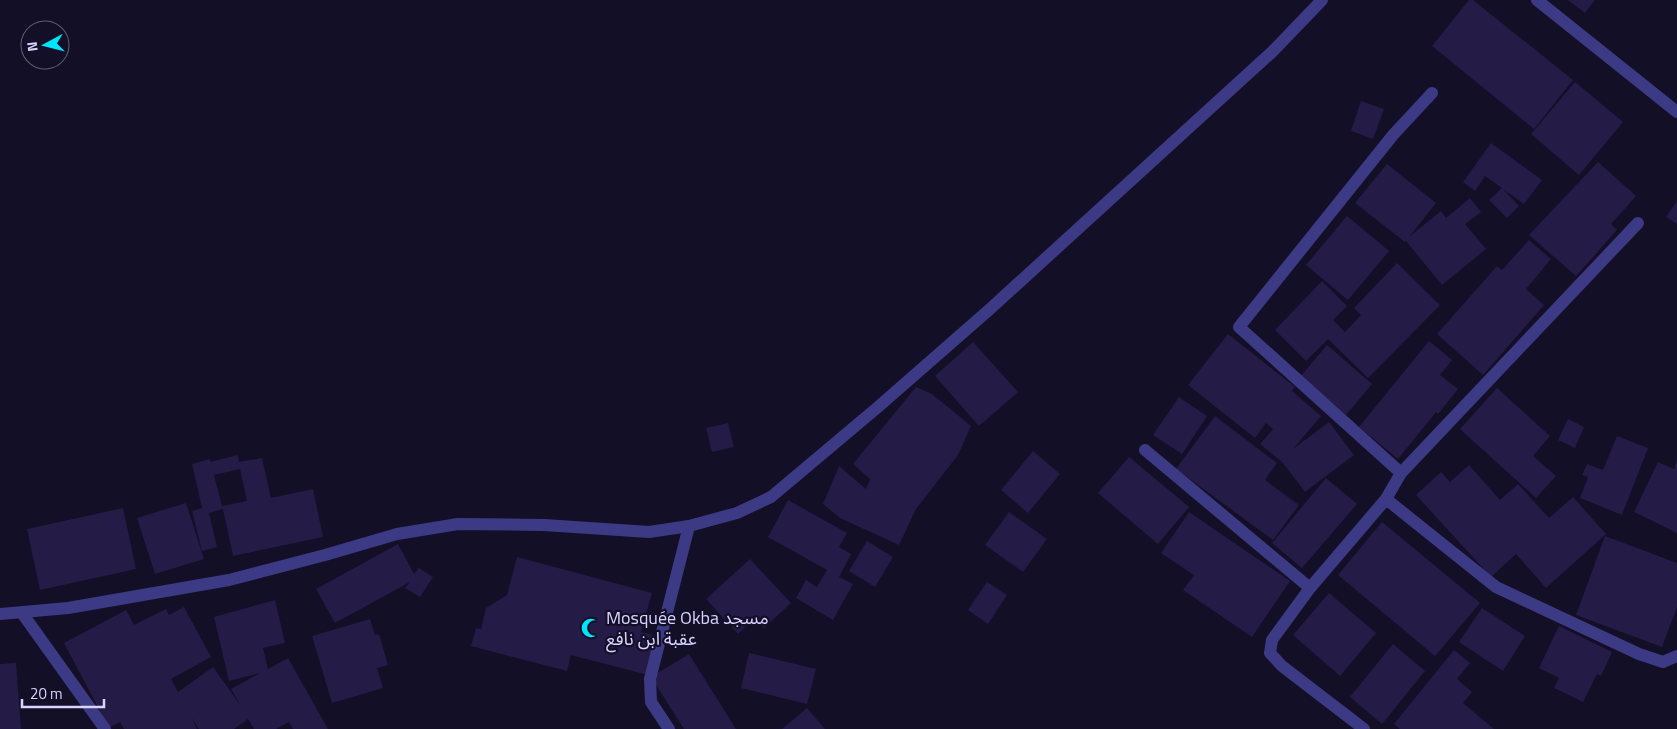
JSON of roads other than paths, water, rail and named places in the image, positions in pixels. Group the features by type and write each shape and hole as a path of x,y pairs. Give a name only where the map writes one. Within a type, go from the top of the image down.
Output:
{"street":[{"path":"0,614 68,608 228,580 325,556 397,534 458,524 544,524 649,532 689,526 737,513 771,497 990,309 1272,52 1322,0"},
{"path":"1537,0 1677,112"},
{"path":"1401,473 1239,327 1393,135 1432,93"},
{"path":"1364,729 1282,666 1270,654 1272,640 1310,588 1386,499 1401,473 1638,223"},
{"path":"1145,450 1310,588"},
{"path":"1386,499 1496,587 1639,654 1663,662 1677,656"},
{"path":"668,729 651,702 650,679 689,526"},
{"path":"22,613 105,729"}],"place":[{"name":"Mosquée Okba مسجد عقبة ابن نافع","path":"591,628"}]}
